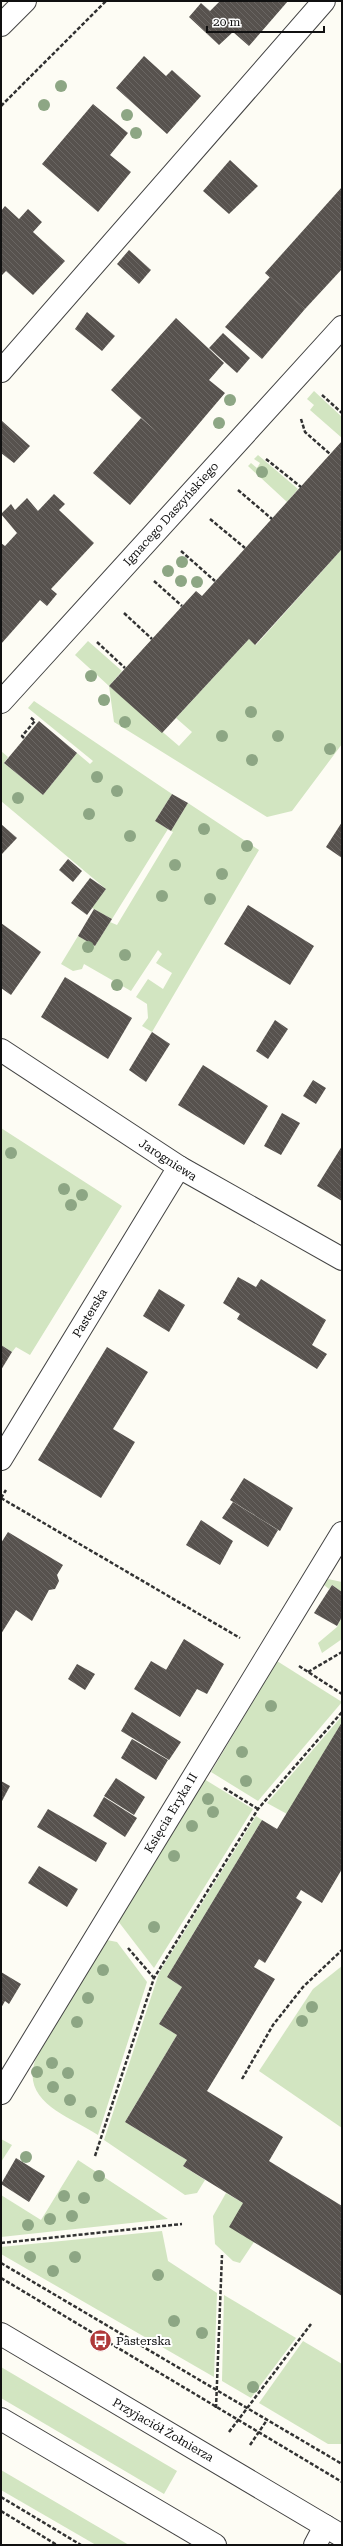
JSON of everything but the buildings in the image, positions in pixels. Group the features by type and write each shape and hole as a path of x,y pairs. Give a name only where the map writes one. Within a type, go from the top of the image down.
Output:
{"street":[{"path":"1,25 25,1"},
{"path":"1,371 324,1"},
{"name":"Ignacego Daszyńskiego","path":"1,702 342,327"},
{"name":"Jarogniewa","path":"1,1050 179,1167 342,1260"},
{"name":"Pasterska","path":"1,1459 179,1167"},
{"name":"Księcia Eryka II","path":"1,2093 342,1533"},
{"name":"Przyjaciół Żołnierza","path":"1,2334 334,2531 315,2545"},
{"path":"1,2419 215,2545"}],"path":[{"path":"1,106 106,1"},
{"path":"320,394 342,412"},
{"path":"299,415 305,432 330,454"},
{"path":"265,457 301,487"},
{"path":"236,486 235,488 272,519"},
{"path":"210,519 245,548"},
{"path":"174,546 216,581"},
{"path":"162,588 182,606"},
{"path":"133,622 152,639"},
{"path":"92,637 125,668"},
{"path":"24,738 22,736 32,725"},
{"path":"9,1485 1,1498 308,1672 342,1694"},
{"path":"308,1672 342,1652"},
{"path":"95,2156 154,1978 258,1809 342,1712"},
{"path":"196,1772 258,1809"},
{"path":"105,1921 154,1978"},
{"path":"242,2079 273,2025 303,1986 342,1950"},
{"path":"1,2243 182,2224"},
{"path":"216,2408 222,2255"},
{"path":"1,2263 248,2407 267,2420 342,2464"},
{"path":"1,2278 342,2482"},
{"path":"224,2438 311,2324"},
{"path":"248,2448 267,2420"},
{"path":"1,2497 81,2545"},
{"path":"1,2511 57,2545"}],"green space":[{"path":"314,391 342,417 342,438 310,410 314,405 307,399"},
{"path":"258,455 298,489 287,502 248,466 251,463 257,468 260,463 254,459"},
{"path":"342,549 342,744 292,811 267,817 114,722 109,686 179,746 192,732 176,718 249,639 256,645"},
{"path":"88,641 122,671 109,686 75,655"},
{"path":"34,701 172,794 155,821 168,829 112,919 92,908 106,889 1,801 1,751 8,757 4,763 43,795 77,753 90,764 93,761 28,708"},
{"path":"188,803 259,850 152,1032 142,1026 148,1018 147,1004 136,997 148,979 163,989 172,973 156,963 162,954 158,950 131,991 84,964 82,969 73,971 61,964 78,936 95,946 110,922 117,925 173,832 171,831"},
{"path":"1,1128 122,1206 30,1355 16,1347 12,1352 1,1345"},
{"path":"328,1579 342,1582 342,1592 332,1585 329,1589 324,1585"},
{"path":"342,1617 342,1639 322,1653 318,1643 337,1627"},
{"path":"277,1661 342,1702 258,1801 211,1772"},
{"path":"342,1716 342,1722 287,1814 267,1803"},
{"path":"204,1779 253,1809 154,1968 118,1921"},
{"path":"256,1816 262,1820 167,1977 182,1987 159,2024 177,2035 125,2122 187,2160 183,2166 205,2180 197,2193 185,2195 104,2140 159,1973"},
{"path":"107,1940 117,1942 147,1982 98,2135 61,2114 40,2097 34,2086 33,2073 36,2058"},
{"path":"342,1966 342,2128 259,2071 313,1989"},
{"path":"1,2139 12,2145 1,2162"},
{"path":"78,2160 168,2219 1,2237 1,2195 41,2220"},
{"path":"226,2193 243,2203 254,2242 240,2263 233,2261 215,2244 213,2216"},
{"path":"162,2231 168,2261 217,2293 214,2377 1,2254 1,2247"},
{"path":"224,2295 296,2338 251,2398 222,2381"},
{"path":"303,2341 342,2364 342,2444 328,2444 259,2403"},
{"path":"1,2367 177,2471 164,2494 1,2398"},
{"path":"1,2470 129,2545 96,2545 1,2490"}],"place":[{"name":"Pasterska","path":"100,2341"}]}
